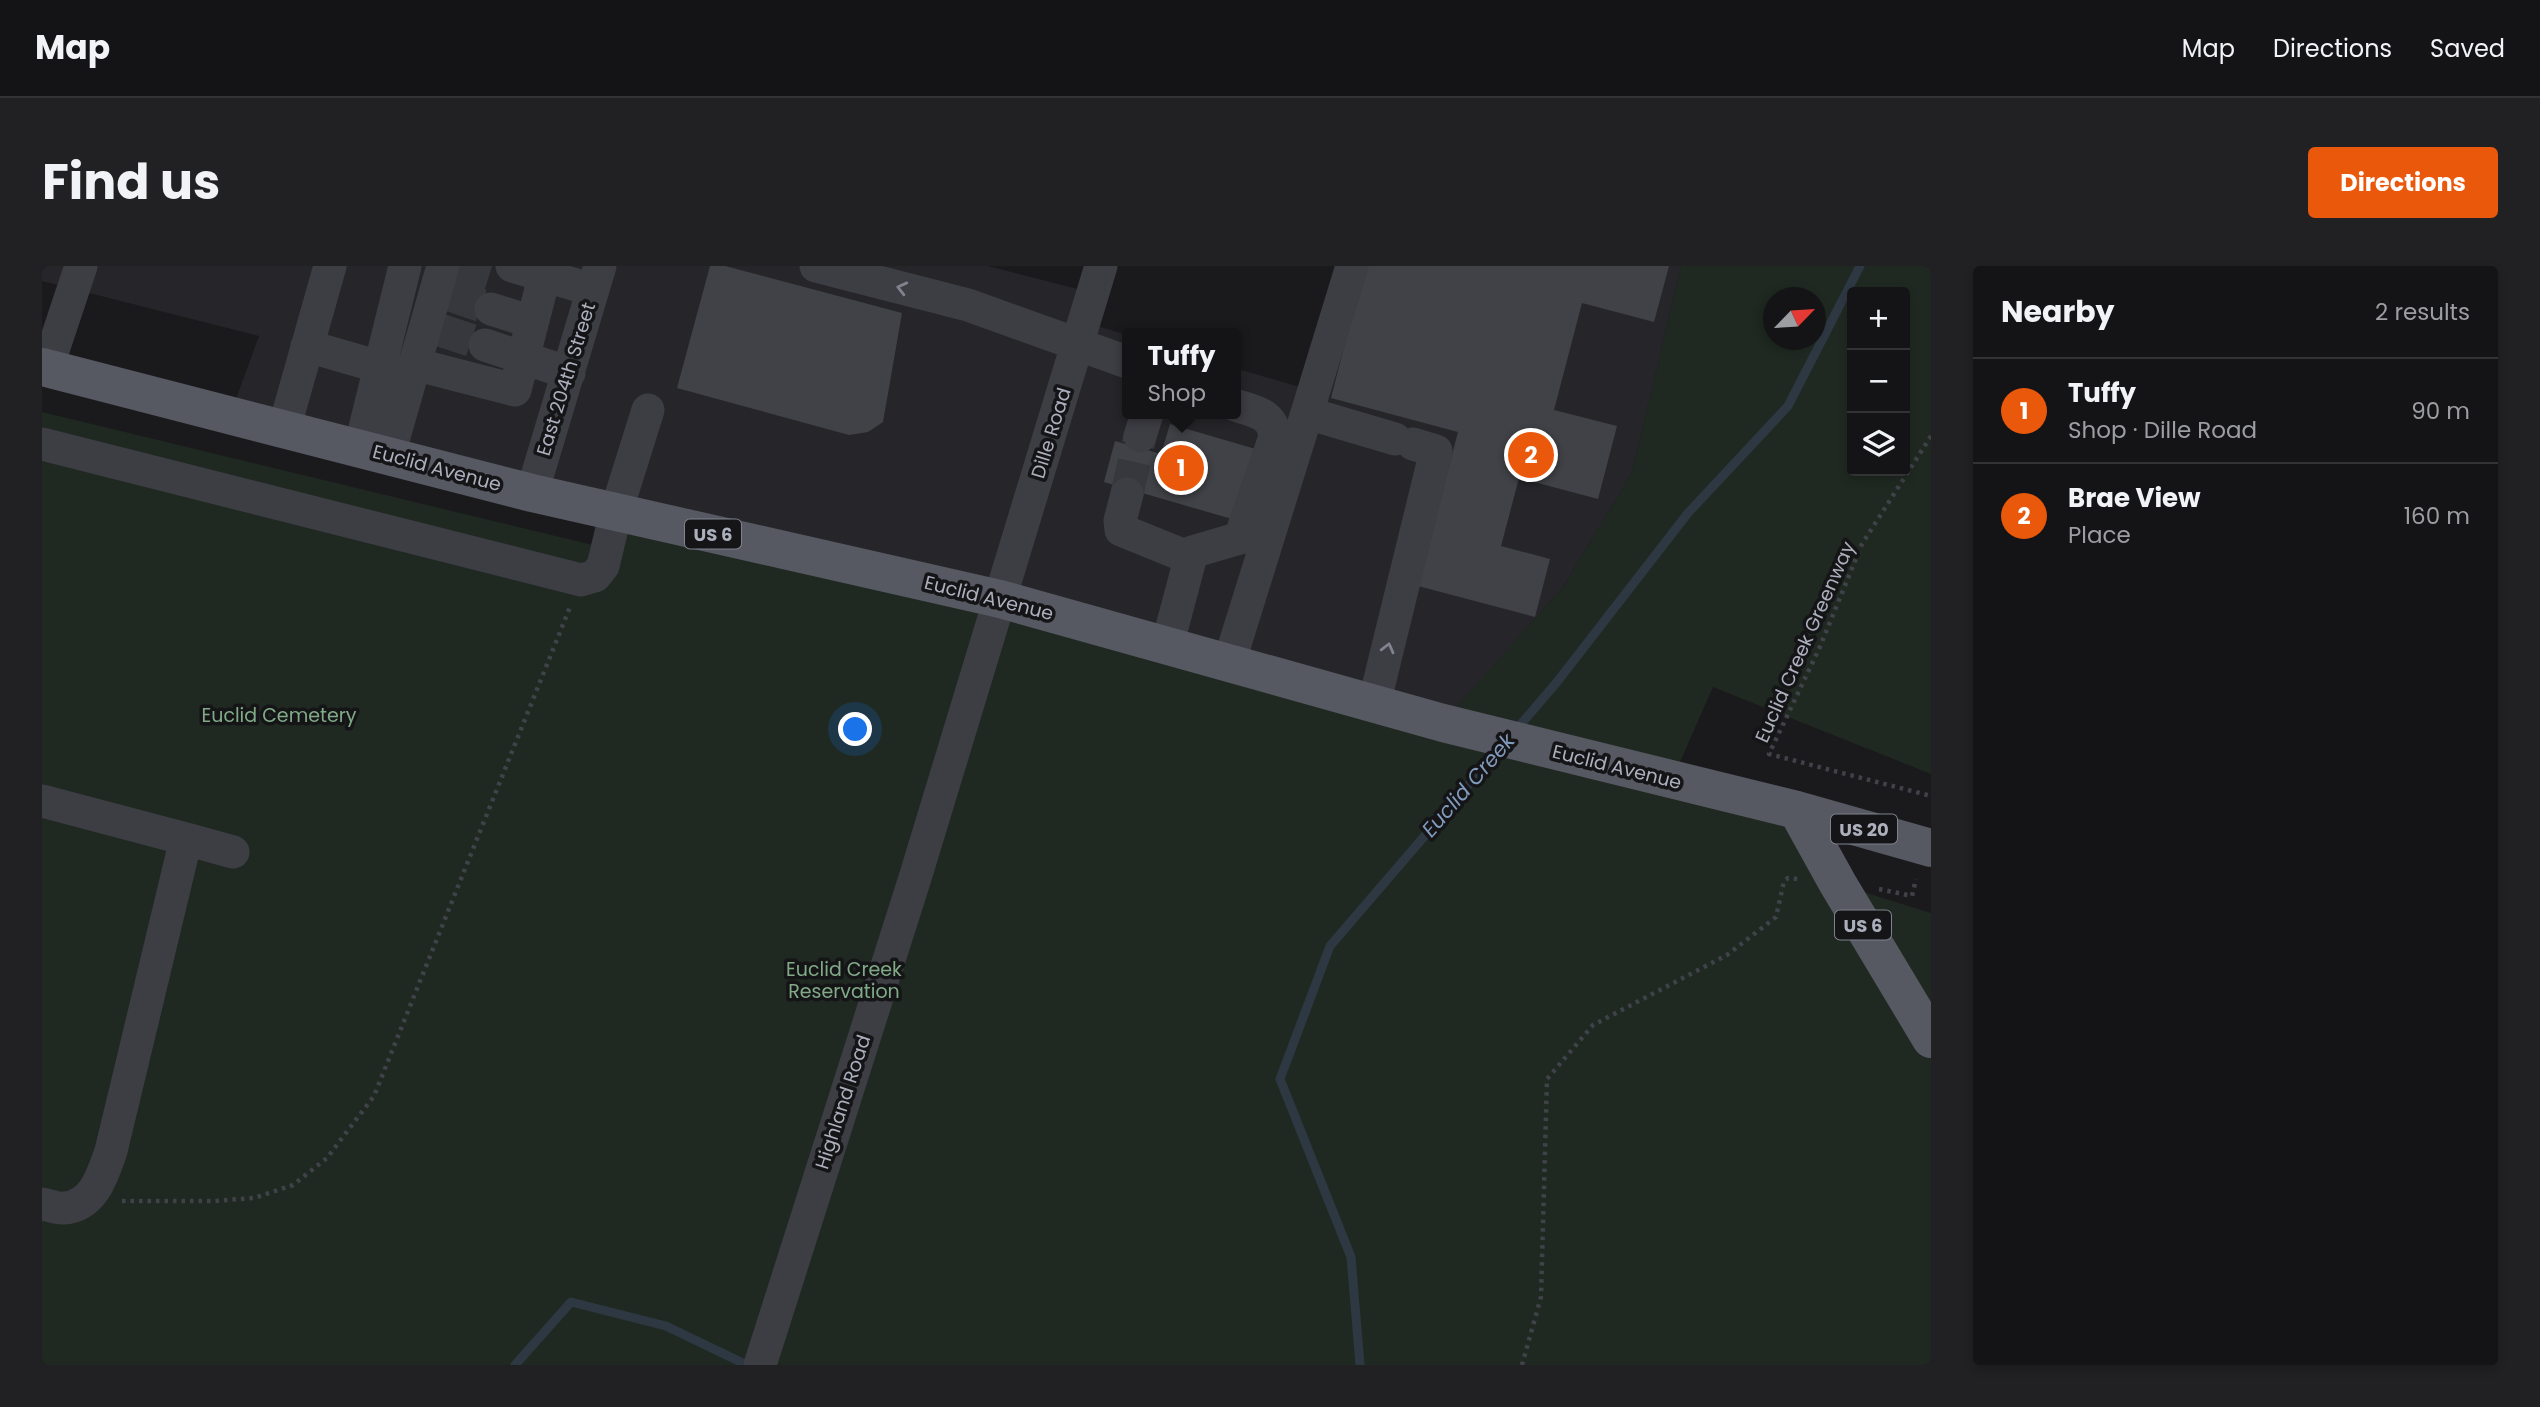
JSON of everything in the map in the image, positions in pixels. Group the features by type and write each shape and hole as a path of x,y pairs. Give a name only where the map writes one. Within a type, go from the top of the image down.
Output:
{"main road":[{"name":"Euclid Avenue","path":"45,367 532,493 1000,599 1443,723 1797,810 1931,848"},
{"name":"US 6","path":"1797,810 1931,1039"}],"street":[{"path":"45,367 81,266"},
{"path":"284,429 330,266"},
{"path":"374,451 380,367 405,266"},
{"path":"816,266 968,305 1122,360"},
{"name":"Dille Road","path":"1000,599 1101,266"},
{"path":"1229,663 1352,266"},
{"path":"374,451 433,328 446,278"},
{"path":"500,286 541,290 597,278"},
{"name":"East 204th Street","path":"532,493 597,278"},
{"path":"500,286 541,290"},
{"path":"414,364 515,390 541,290"},
{"path":"485,345 569,373"},
{"path":"307,346 380,367"},
{"path":"1167,646 1192,552 1240,538 1275,437 1274,426 1268,417 1241,407"},
{"path":"42,444 581,580 596,576 603,566 615,512 648,410"},
{"path":"1307,413 1436,451 1374,704"},
{"path":"1127,494 1120,521 1121,530 1130,536 1190,558"},
{"name":"Highland Road","path":"760,1365 915,878 1000,599"},
{"path":"42,801 233,852"},
{"path":"42,1204 64,1209 85,1201 100,1181 111,1150 186,839"}],"path":[{"name":"Euclid Creek Greenway","path":"1931,436 1862,544 1819,649 1769,754 1931,796"},
{"path":"85,1201 254,1198 293,1185 327,1158 374,1096 581,580"},
{"path":"1522,1365 1541,1297 1547,1079 1592,1025 1727,955 1776,917 1783,881 1788,878"},
{"path":"1892,891 1912,896 1915,884"}],"shaded area":[{"path":"42,266 988,266 1093,293 1084,322 1122,333 1122,419 1241,419 1241,370 1313,391 1352,266 1681,266 1632,473 1563,587 1443,723 230,415 259,336 42,281"}],"green space":[{"name":"Euclid Creek Reservation","path":"1681,266 1931,266 1931,774 1713,687 1672,780 1797,810 1841,885 1931,913 1931,1365 42,1365 42,412 601,547 616,512 1442,723 1563,587 1632,473"}],"building":[{"path":"710,266 725,266 902,313 883,422 868,432 849,435 677,388"},
{"path":"1365,266 1669,266 1654,322 1582,303 1554,410 1617,426 1598,499 1519,478 1501,546 1550,559 1535,617 1418,586 1458,432 1331,398"},
{"path":"1170,424 1259,450 1239,521 1104,482 1115,441 1161,454"}],"waterway":[{"name":"Euclid Creek","path":"1516,730 1557,682 1688,513 1788,406 1860,266"},
{"name":"Euclid Creek","path":"1360,1365 1351,1257 1280,1079 1330,946 1502,746"},
{"name":"Euclid Creek","path":"515,1365 571,1302 666,1326 747,1365"}],"tunnel":[{"path":"456,271 497,284"},
{"path":"450,295 491,309"},
{"path":"440,330 485,345"},
{"path":"1127,494 1140,436"}],"place":[{"name":"Brae View","path":"1531,455"},
{"name":"Tuffy","path":"1181,468"}],"park label":[{"name":"Euclid Cemetery","path":"279,715"}]}
